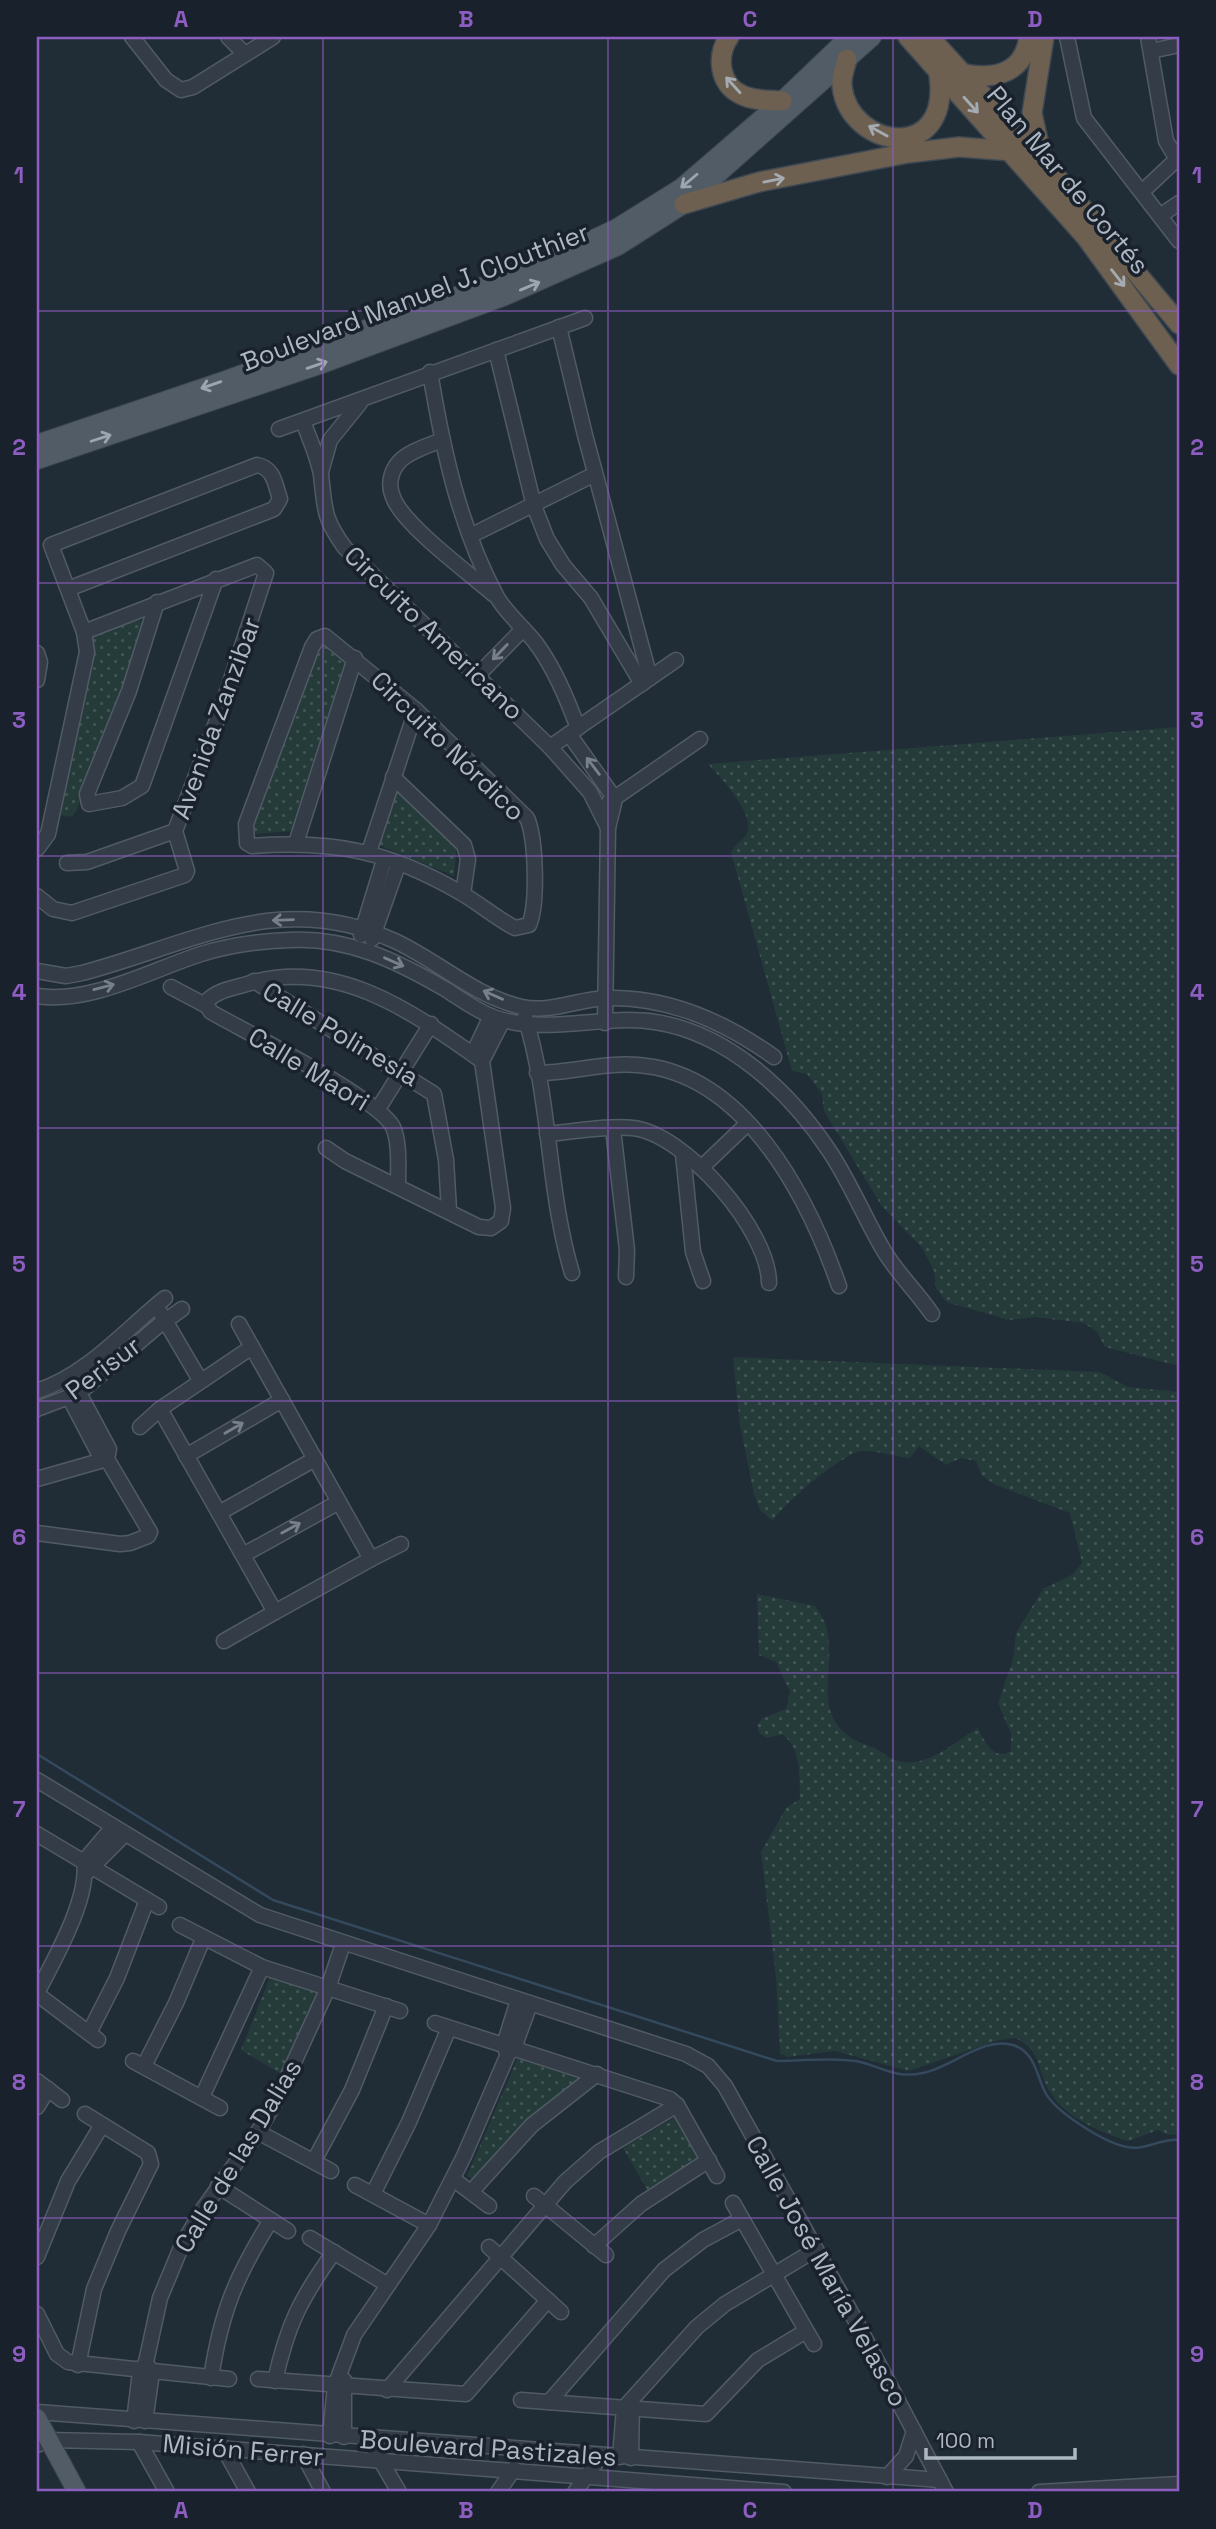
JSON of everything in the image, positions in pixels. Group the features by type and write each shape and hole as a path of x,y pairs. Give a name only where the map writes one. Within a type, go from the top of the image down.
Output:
{"highway":[{"path":"729,37 721,60 728,84 743,96 782,101"},
{"name":"Plan Mar de Cortés","path":"908,37 1012,151 1120,281 1179,365"},
{"name":"Plan Mar de Cortés","path":"929,37 1044,162 1179,324"},
{"path":"965,74 995,76 1007,73 1025,55 1029,37"},
{"path":"1044,37 1044,53 1032,96 1032,113 1044,162"},
{"path":"847,59 842,86 852,110 878,133 894,139 912,138 933,121 940,107 942,90 938,68"},
{"path":"684,204 759,182 908,153 958,147 1012,151"}],"main road":[{"name":"Boulevard Manuel J. Clouthier","path":"37,444 239,376 525,271 617,229 681,188 782,101 849,37"},
{"name":"Boulevard Manuel J. Clouthier","path":"37,460 319,365 505,296 618,246 684,204 872,37"},
{"path":"37,2418 43,2443 77,2492"}],"street":[{"path":"132,37 166,80 181,90 193,88 273,37"},
{"path":"228,37 245,54"},
{"path":"1066,37 1084,118 1179,241"},
{"path":"1143,191 1178,160 1166,141 1149,44 1179,45"},
{"path":"1161,215 1179,203"},
{"name":"Circuito Americano","path":"279,429 585,318"},
{"path":"559,327 646,681"},
{"path":"496,350 534,506 547,539 591,598 646,681"},
{"path":"430,372 442,440 460,512 499,600"},
{"name":"Circuito Americano","path":"321,473 330,439 362,400"},
{"name":"Circuito Americano","path":"303,421 321,473 323,509 345,548 583,782 608,828"},
{"path":"442,440 400,461 392,473 390,486 393,499 415,526 499,600 523,629 555,676 573,731 615,799 608,828 605,1023"},
{"path":"37,849 48,834 88,652 84,632 51,545 257,465 269,469 280,499 274,509 68,589"},
{"path":"470,536 595,474"},
{"name":"Avenida Zanzibar","path":"37,896 53,909 72,913 182,878 187,871 175,831 267,576 257,565 216,579"},
{"path":"157,603 129,691 87,800 93,805 122,799 136,792 145,778 216,579"},
{"path":"84,632 216,579"},
{"path":"477,676 523,629"},
{"name":"Circuito Nórdico","path":"328,637 416,710 522,811 531,827 534,882 533,918 529,925 515,928 463,894 369,852 296,843 252,846 245,838 246,824 317,639 328,637"},
{"path":"37,653 40,662 37,680"},
{"path":"296,843 355,658"},
{"path":"550,747 676,660"},
{"path":"369,852 416,710"},
{"path":"598,807 615,799 699,739"},
{"path":"393,777 464,845 468,859 463,894"},
{"path":"67,863 87,862 175,831"},
{"path":"362,949 391,862"},
{"path":"774,1057 727,1027 681,1008 607,998 527,1007 477,989 426,956 369,930 302,919 237,924 107,967 65,976 41,973 41,996 85,992 233,945 292,939 362,949 402,965 497,1018 533,1025 655,1021 698,1034 743,1059 769,1080 799,1111 830,1152 894,1266 932,1314"},
{"path":"207,1006 208,1000 216,993 254,981 311,979 343,984 391,1000 477,1057"},
{"name":"Calle Polinesia","path":"254,981 429,1088 439,1107 449,1210"},
{"name":"Calle Maori","path":"171,987 377,1109 388,1119 395,1133 398,1185"},
{"path":"527,1007 542,1073 547,1134 561,1229 572,1273"},
{"path":"326,1148 345,1161 479,1227 498,1224 503,1208 477,1057 497,1018"},
{"path":"377,1109 431,1024"},
{"path":"542,1073 609,1064 663,1069 708,1089 747,1124 786,1171 804,1200 839,1286"},
{"path":"701,1168 747,1124"},
{"path":"547,1134 634,1128 649,1132 683,1154 701,1168 750,1229 764,1253 769,1283"},
{"path":"613,1129 627,1250 626,1277"},
{"path":"683,1154 693,1252 703,1281"},
{"name":"Perisur","path":"37,1391 74,1374 160,1302 166,1320"},
{"name":"Perisur","path":"37,1409 74,1395 166,1320 183,1310"},
{"path":"166,1320 200,1380"},
{"path":"239,1324 371,1559"},
{"path":"140,1427 200,1380 253,1347"},
{"path":"37,1533 130,1544 148,1536 150,1532 107,1459 99,1454 74,1395"},
{"path":"186,1456 282,1400"},
{"path":"160,1409 275,1612"},
{"path":"37,1479 107,1459"},
{"path":"219,1513 315,1459"},
{"path":"243,1555 339,1502"},
{"path":"224,1640 401,1544"},
{"path":"37,1780 260,1915 338,1943 524,2002 509,2049 453,2179 429,2225 354,2335 342,2372 337,2437"},
{"path":"37,1833 88,1867 153,1904 117,1978 94,2037 37,1993 68,1928 88,1867 119,1830"},
{"path":"180,1925 202,1939 262,1967 393,2009 314,2161"},
{"path":"202,1939 176,2003 139,2064 220,2108"},
{"name":"Calle de las Dalias","path":"140,2421 146,2369 160,2298 182,2245 218,2186 258,2132 301,2050 338,1943"},
{"path":"202,2097 262,1967"},
{"name":"Calle José María Velasco","path":"524,2002 697,2058 725,2086 943,2486"},
{"path":"373,2194 409,2122 442,2025 509,2049 661,2095 677,2105 718,2176"},
{"path":"471,2192 532,2125 597,2074"},
{"path":"37,2107 42,2085 62,2100"},
{"path":"387,2390 500,2257 539,2201 599,2152 677,2105"},
{"path":"78,2365 98,2280 151,2164 148,2153 85,2114"},
{"path":"37,2257 68,2181 102,2125"},
{"path":"258,2132 331,2171"},
{"path":"594,2246 641,2204 709,2160"},
{"path":"453,2179 489,2206"},
{"path":"355,2185 429,2225"},
{"path":"218,2186 288,2231"},
{"path":"539,2201 606,2255"},
{"path":"733,2203 773,2278 814,2344"},
{"path":"549,2402 664,2270 703,2240 742,2218"},
{"path":"211,2378 224,2312 234,2282 271,2220"},
{"path":"310,2238 388,2285"},
{"path":"489,2247 561,2312"},
{"path":"275,2381 285,2341 303,2295 334,2252"},
{"path":"625,2458 630,2406 711,2314 817,2254"},
{"path":"258,2379 466,2394 548,2300"},
{"path":"37,2315 62,2360 78,2365 146,2369 229,2379"},
{"path":"521,2400 630,2406 706,2414 758,2360 806,2331"},
{"name":"Boulevard Pastizales","path":"37,2412 887,2477 943,2486"},
{"path":"887,2477 906,2456 914,2431"},
{"path":"368,2439 399,2492"},
{"path":"139,2442 167,2492"},
{"name":"Misión Ferrer","path":"43,2443 139,2442 223,2447 514,2469 661,2488 784,2492"},
{"path":"223,2447 248,2492"},
{"path":"303,2454 323,2492"},
{"path":"575,2492 601,2456"},
{"path":"498,2492 514,2469"},
{"path":"1039,2492 1172,2487"}],"green space":[{"path":"133,620 142,621 145,629 141,640 76,812 70,817 61,815 90,665 90,639 95,634"},
{"path":"328,641 345,659 291,831 254,834 249,829 316,646"},
{"path":"1179,727 1179,1366 1105,1347 1097,1332 1084,1323 1034,1317 1009,1320 946,1302 936,1288 934,1271 922,1248 881,1205 824,1111 822,1094 807,1074 792,1071 731,852 746,835 747,818 736,797 708,764"},
{"path":"400,789 457,844 454,876 379,845 395,791"},
{"path":"733,1357 1100,1372 1128,1387 1179,1392 1179,2134 1169,2135 1158,2130 1128,2141 1084,2123 1056,2101 1035,2055 1015,2038 999,2040 909,2071 835,2051 787,2057 780,2053 776,1977 761,1852 786,1808 800,1799 799,1772 796,1755 788,1740 782,1734 767,1738 759,1733 757,1725 763,1718 786,1709 790,1692 776,1662 759,1655 757,1594 815,1606 825,1624 829,1644 829,1703 834,1720 848,1735 892,1759 917,1762 939,1753 978,1728 994,1752 999,1754 1011,1751 1011,1734 998,1703 1013,1659 1016,1633 1043,1589 1073,1574 1082,1563 1070,1513 996,1485 982,1476 976,1461 961,1458 946,1465 919,1446 910,1458 862,1451 841,1460 788,1503 773,1521 760,1510 754,1494 740,1425"},
{"path":"270,1977 318,1990 302,2037 283,2075 241,2050"},
{"path":"518,2057 580,2077 522,2126 473,2180 467,2176"},
{"path":"679,2115 706,2159 649,2193 623,2148"}],"waterway":[{"path":"37,1754 273,1900 777,2061 846,2060 896,2073 913,2074 934,2070 990,2045 1013,2045 1030,2058 1050,2100 1094,2133 1133,2148 1179,2140"}]}
